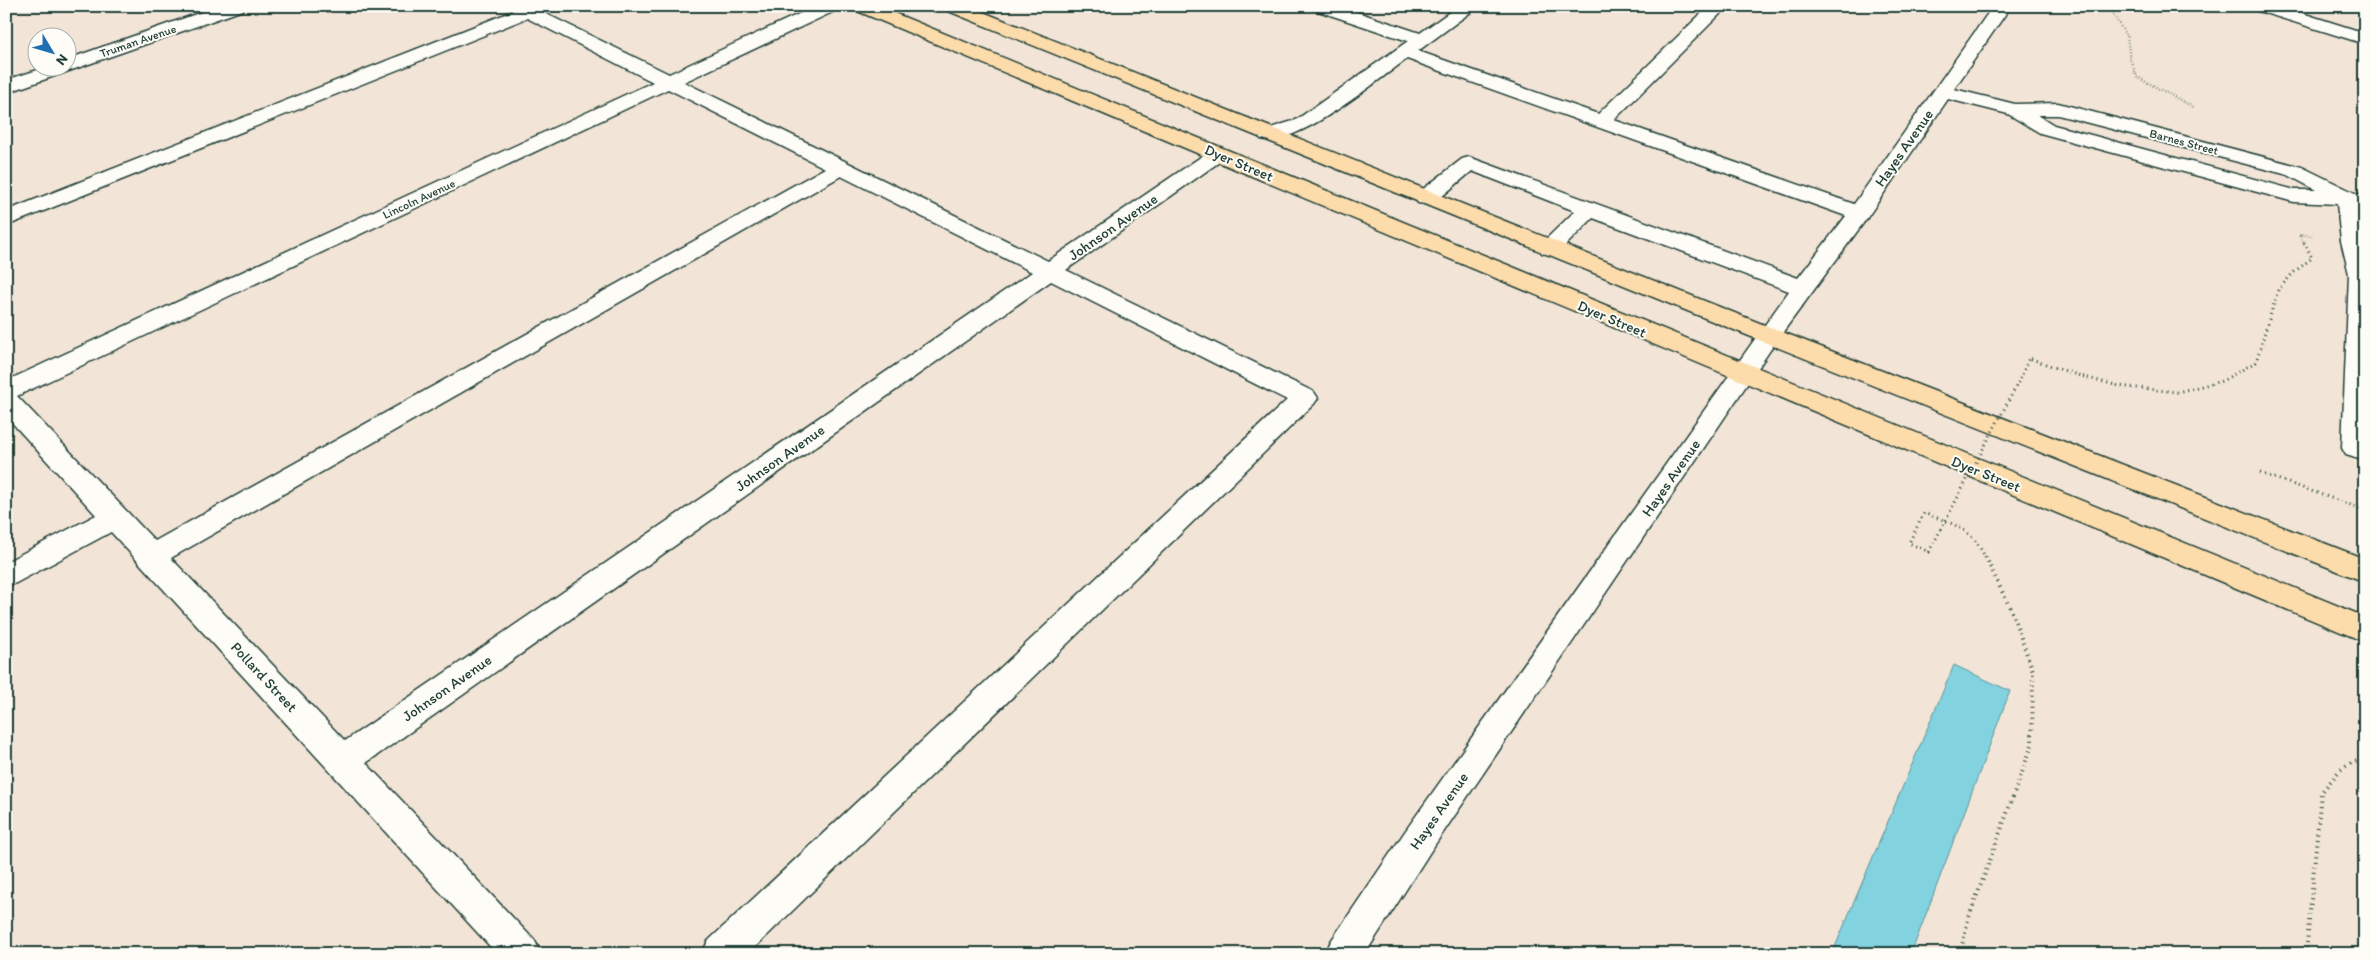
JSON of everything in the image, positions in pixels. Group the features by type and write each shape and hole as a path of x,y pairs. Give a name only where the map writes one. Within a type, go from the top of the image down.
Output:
{"main road":[{"name":"Dyer Street","path":"861,6 1743,374 2365,630"},
{"path":"948,14 1098,66 1268,136 2365,572"}],"street":[{"name":"Truman Avenue","path":"78,62 237,6"},
{"name":"Lincoln Avenue","path":"6,391 831,6"},
{"path":"1321,6 1422,40"},
{"path":"1268,136 1303,124 1470,6"},
{"path":"1601,122 1719,6"},
{"name":"Hayes Avenue","path":"1344,954 1418,841 1743,374 1768,335 1859,213 2002,6"},
{"path":"2261,6 2365,39"},
{"path":"6,219 522,9 1051,270 1305,398 720,954"},
{"path":"1406,53 1859,213"},
{"path":"6,87 33,78"},
{"name":"Barnes Street","path":"1943,92 2015,110 2047,129 2294,196 2356,200"},
{"name":"Johnson Avenue","path":"342,761 1218,154"},
{"path":"1426,198 1469,163 1803,288"},
{"path":"151,556 842,167"},
{"path":"2356,200 2352,241 2363,275 2355,448 2365,452"},
{"path":"1550,248 1590,209"},
{"name":"Pollard Street","path":"6,400 522,954"},
{"path":"6,575 115,517"}],"path":[{"path":"2108,6 2127,37 2130,47 2130,59 2137,77 2200,111"},
{"path":"1960,954 1968,920 2032,745 2033,671 2011,610 1978,542 1962,527 1924,513 1909,543 1929,552 2020,379 2029,358 2077,375 2120,386 2177,392 2222,381 2256,362 2278,290 2293,273 2312,258 2300,234 2352,241"},
{"path":"2260,474 2365,510"},
{"path":"2306,954 2322,793 2333,774 2354,761 2365,759"}],"water":[{"path":"1954,665 2010,691 1911,954 1832,954"}]}
